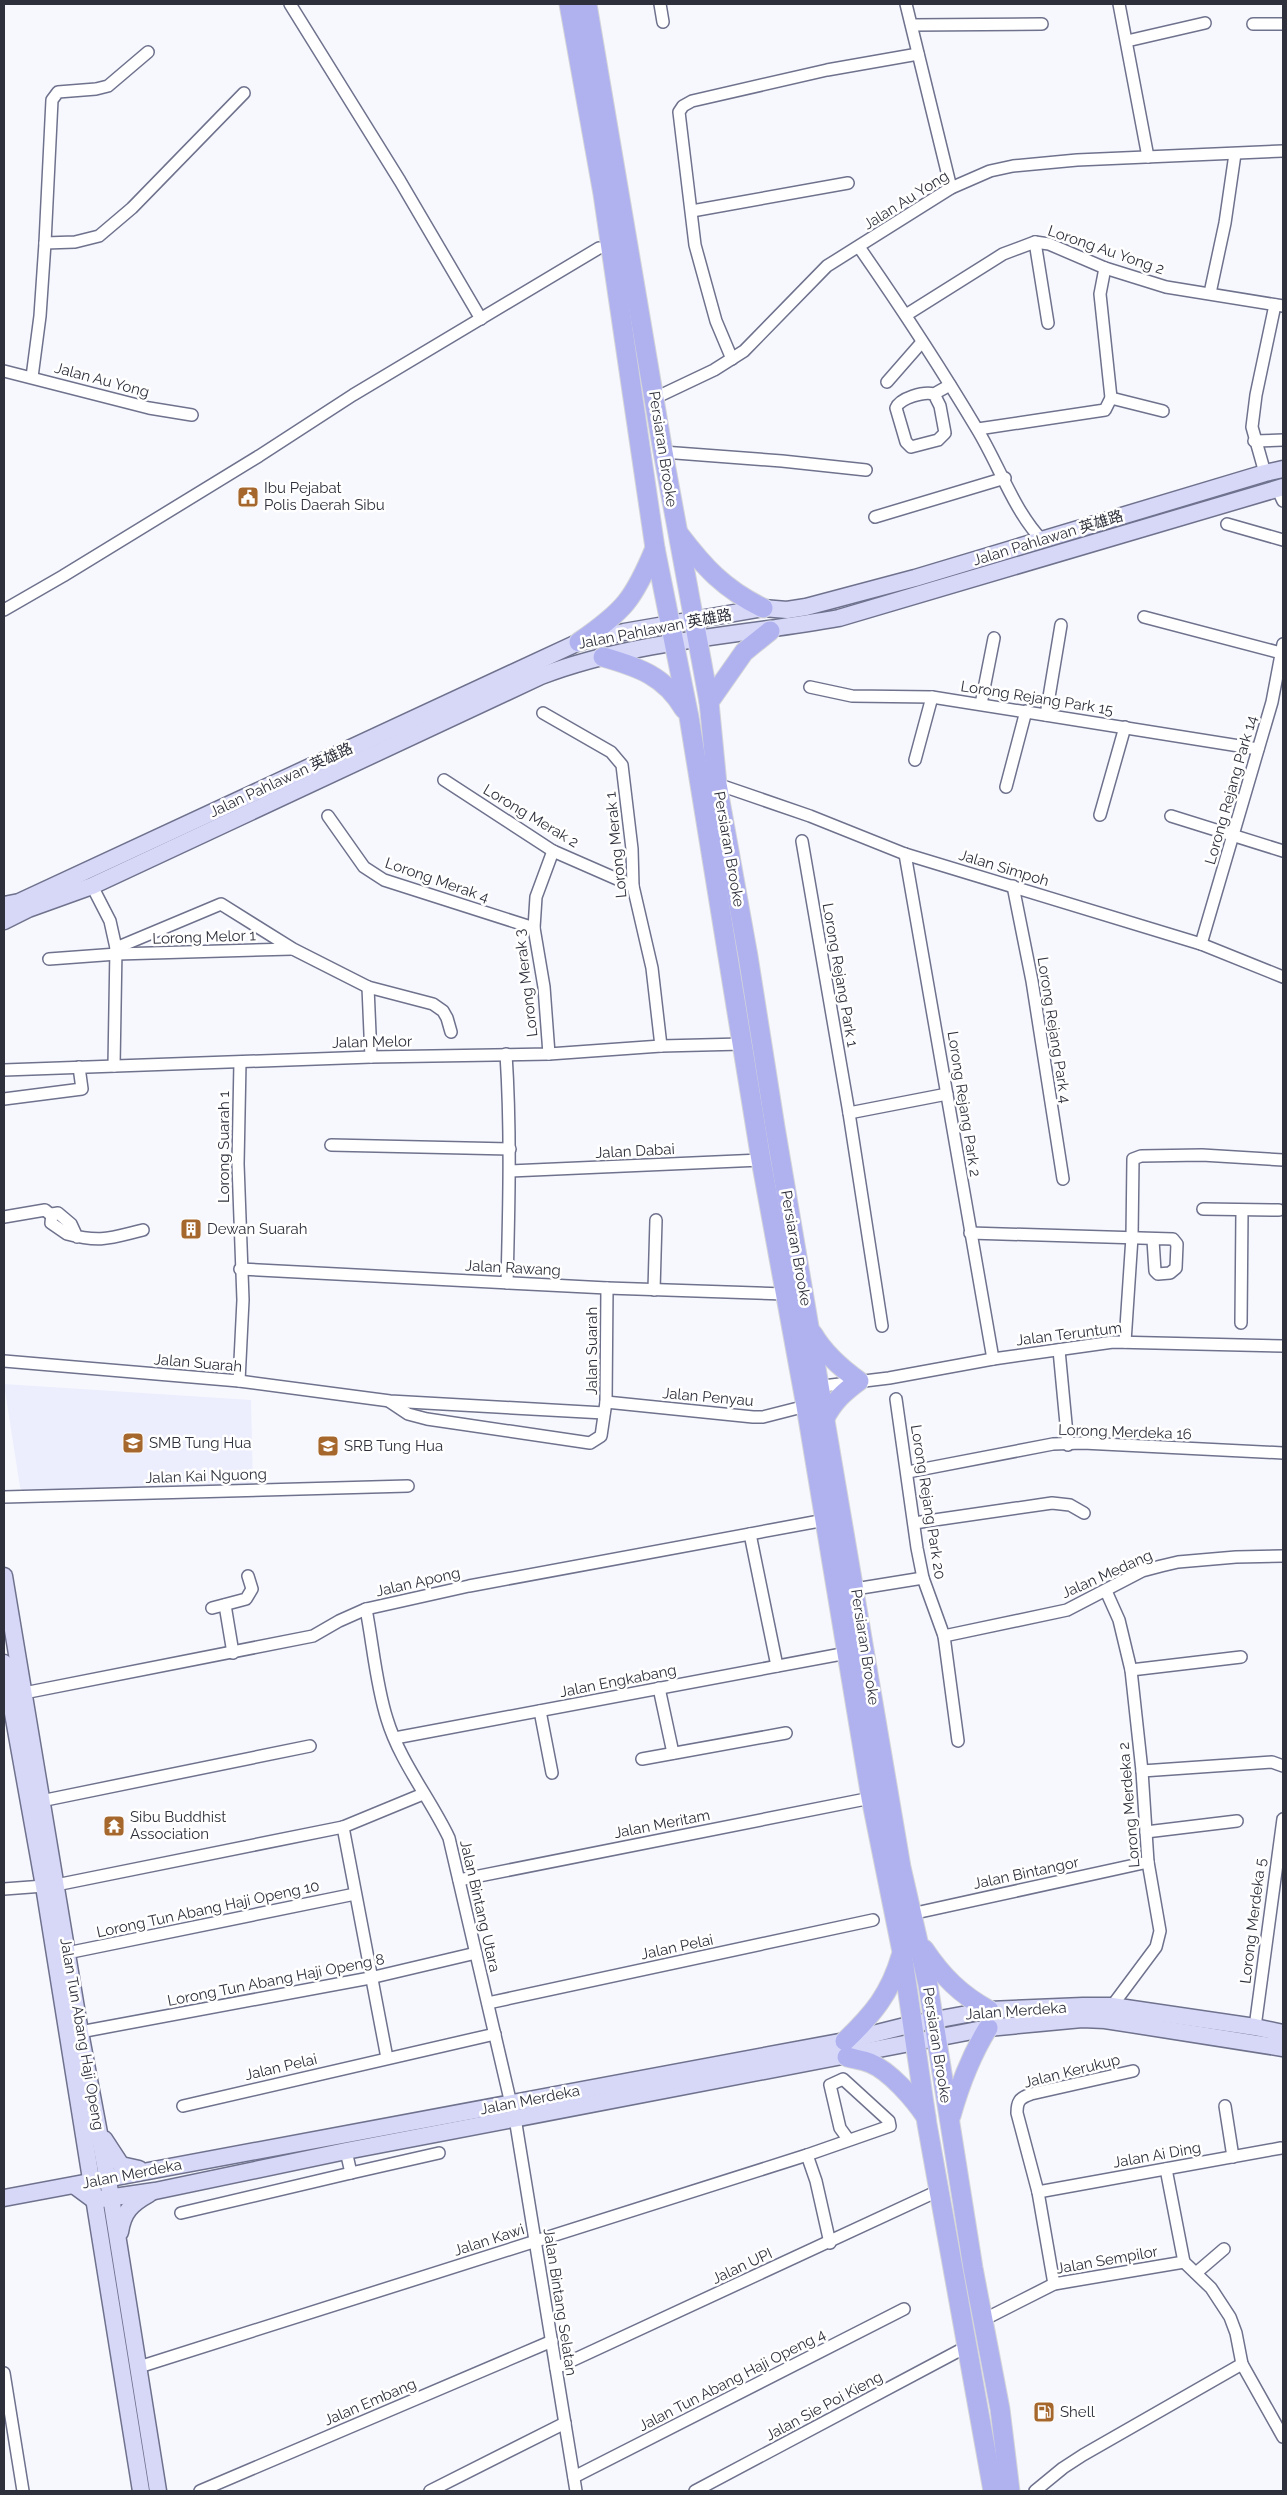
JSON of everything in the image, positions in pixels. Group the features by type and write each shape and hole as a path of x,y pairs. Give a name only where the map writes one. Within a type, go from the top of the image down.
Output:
{"main road":[{"name":"Persiaran Brooke","path":"570,4 655,398 692,621 709,702 717,784 811,1330 810,1394 825,1418 911,1914 919,1942 949,2125 1000,2409 1010,2491"},
{"name":"Persiaran Brooke","path":"587,4 606,168"},
{"name":"Persiaran Brooke","path":"611,192 655,548 689,717 761,1160 785,1294 810,1394 825,1520 871,1798 902,1952 917,2043 926,2118 993,2491"},
{"name":"Jalan Pahlawan 英雄路","path":"4,905 19,902 579,642 763,608 787,610 806,607 1015,548 1264,473 1283,470"},
{"name":"Jalan Pahlawan 英雄路","path":"4,921 28,909 92,886 541,676 576,663 675,643 770,630 848,616 1281,492"},
{"path":"677,530 701,564 720,582 741,597 763,608"},
{"path":"579,642 624,608 639,586 655,548"},
{"path":"709,702 744,652 770,630"},
{"path":"603,657 631,665 664,684 675,693 689,717"},
{"path":"811,1330 819,1346 859,1381 832,1403 825,1418"},
{"name":"Jalan Tun Abang Haji Openg","path":"4,1576 41,1801 50,1886 94,2200 141,2491"},
{"name":"Jalan Tun Abang Haji Openg","path":"4,1662 9,1726 67,1953 80,2032 112,2197 158,2491"},
{"path":"919,1942 939,1971 954,1987 973,2001 989,2019 960,2081 949,2125"},
{"path":"902,1952 896,1974 885,1995 846,2049 881,2069 914,2100 926,2118"},
{"name":"Jalan Merdeka","path":"75,2186 108,2177 513,2111 846,2049 917,2043 936,2039 989,2019 1112,2006 1255,2027 1283,2033"},
{"name":"Jalan Merdeka","path":"846,2049 914,2024 932,2020 989,2019 1105,2020 1283,2048"},
{"name":"Jalan Merdeka","path":"75,2186 94,2200 155,2191 346,2151 513,2111"},
{"path":"98,2128 121,2165 127,2168 151,2170"},
{"path":"4,2198 75,2186"},
{"path":"119,2243 122,2218 127,2209 136,2201 155,2191"}],"street":[{"path":"290,4 419,212 481,319"},
{"path":"660,4 663,22"},
{"path":"906,4 951,188"},
{"path":"1119,4 1148,157"},
{"path":"912,25 1042,24"},
{"path":"1127,42 1205,24"},
{"path":"1253,24 1283,24"},
{"path":"32,377 40,316 52,100 58,92 96,89 108,86 148,52"},
{"path":"732,359 716,321 695,245 692,211 678,117 679,112 687,103 827,70 918,54"},
{"path":"45,243 75,242 99,236 132,208 244,93"},
{"name":"Jalan Au Yong","path":"655,398 744,351 827,266 951,188 990,171 1013,166 1283,151"},
{"path":"1210,292 1225,223 1235,154"},
{"path":"692,211 848,183"},
{"path":"1035,242 1048,323"},
{"name":"Lorong Au Yong 2","path":"906,315 1003,254 1035,242 1050,244 1105,268 1166,287 1210,292 1279,306"},
{"path":"859,247 906,315 978,430 1005,478 1027,524 1042,540"},
{"path":"4,610 259,456 353,395 599,248"},
{"path":"978,430 1101,412 1109,405 1111,398 1100,294 1105,268"},
{"path":"1264,473 1254,441 1252,427 1256,395 1279,306"},
{"path":"886,382 922,342"},
{"name":"Jalan Au Yong","path":"4,371 149,408 192,415"},
{"path":"934,394 940,406 944,433 938,440 911,447 906,442 896,408 897,404 902,400 928,392 934,394 950,385"},
{"path":"1111,398 1164,411"},
{"path":"1254,441 1283,440"},
{"path":"663,452 782,461 866,470"},
{"path":"876,517 1005,478"},
{"path":"1015,548 1027,524"},
{"path":"1227,524 1283,540"},
{"path":"1144,618 1282,648"},
{"path":"1046,715 1061,625"},
{"path":"981,704 994,638"},
{"name":"Lorong Rejang Park 14","path":"1201,944 1258,749 1278,704 1282,648"},
{"name":"Lorong Rejang Park 15","path":"810,687 852,696 932,697 1258,749"},
{"path":"915,760 932,697"},
{"path":"1006,787 1026,712"},
{"name":"Lorong Merak 1","path":"543,714 611,752 622,765 632,849 633,886 652,968 661,1046"},
{"path":"1100,816 1125,727"},
{"name":"Lorong Merak 2","path":"444,780 553,851 633,886"},
{"name":"Jalan Simpoh","path":"717,784 810,816 905,854 1201,944 1283,977"},
{"name":"Lorong Merak 4","path":"328,816 364,867 384,880 534,928"},
{"path":"1171,816 1233,837 1283,851"},
{"name":"Lorong Rejang Park 1","path":"802,842 849,1113 882,1326"},
{"name":"Lorong Merak 3","path":"549,1054 544,987 534,928 536,897 553,851"},
{"name":"Lorong Rejang Park 2","path":"905,854 993,1359"},
{"path":"92,886 110,921 116,951 114,1066"},
{"name":"Lorong Rejang Park 4","path":"1013,886 1032,980 1063,1179"},
{"name":"Lorong Melor 1","path":"116,951 221,904 293,949 368,987 433,1004 443,1011 448,1018 451,1032"},
{"name":"Lorong Melor 1","path":"49,959 116,951 293,949"},
{"path":"368,987 371,1057"},
{"name":"Jalan Melor","path":"4,1070 371,1057 549,1054 661,1046 742,1044"},
{"path":"506,1054 510,1110 507,1282"},
{"name":"Lorong Suarah 1","path":"239,1381 243,1300 240,1269 238,1164 240,1062"},
{"path":"4,1099 82,1089 79,1067"},
{"path":"849,1113 947,1094"},
{"path":"331,1146 510,1150"},
{"path":"1125,1342 1132,1237 1132,1162 1135,1157 1202,1156 1283,1160"},
{"name":"Jalan Dabai","path":"510,1171 761,1160"},
{"path":"1203,1209 1280,1210"},
{"path":"1241,1323 1242,1211"},
{"path":"4,1217 48,1213 51,1222 64,1233 99,1240 143,1230"},
{"path":"654,1290 656,1220"},
{"path":"970,1232 1132,1237 1152,1240"},
{"name":"Jalan Rawang","path":"240,1269 607,1288 785,1294"},
{"name":"Jalan Suarah","path":"390,1401 408,1414 427,1419 590,1443 601,1436 605,1407 607,1288"},
{"name":"Jalan Teruntum","path":"859,1381 889,1378 993,1359 1125,1342 1283,1346"},
{"path":"1059,1350 1068,1444"},
{"name":"Jalan Suarah","path":"4,1361 239,1381 390,1401 605,1407"},
{"name":"Jalan Penyau","path":"605,1407 763,1417 810,1394 859,1381"},
{"name":"Lorong Rejang Park 20","path":"896,1399 923,1578 944,1636 958,1741"},
{"name":"Lorong Merdeka 16","path":"908,1472 1053,1444 1083,1443 1283,1453"},
{"name":"Jalan Kai Nguong","path":"4,1497 408,1486"},
{"path":"914,1523 1052,1503 1070,1505 1084,1513"},
{"name":"Jalan Apong","path":"24,1694 313,1636 338,1621 366,1610 469,1586 825,1520"},
{"path":"750,1534 777,1666"},
{"name":"Jalan Medang","path":"944,1636 1067,1610 1142,1572 1178,1562 1236,1557 1283,1556"},
{"path":"212,1608 225,1606 246,1598 250,1594 248,1576"},
{"path":"855,1589 923,1578"},
{"name":"Lorong Merdeka 2","path":"1106,1590 1119,1620 1131,1670 1142,1771 1148,1862 1156,1902 1159,1940 1112,2006"},
{"path":"225,1606 233,1653"},
{"name":"Jalan Bintang Utara","path":"366,1610 387,1719 423,1794 438,1814 449,1838 513,2111"},
{"name":"Jalan Engkabang","path":"395,1738 847,1653"},
{"path":"1131,1670 1241,1657"},
{"path":"660,1688 673,1753"},
{"path":"540,1711 552,1773"},
{"path":"642,1759 786,1733"},
{"path":"41,1801 310,1746"},
{"path":"1142,1771 1272,1762 1283,1766"},
{"path":"4,1889 50,1886 343,1827 423,1794"},
{"name":"Jalan Meritam","path":"459,1880 871,1798"},
{"name":"Lorong Merdeka 5","path":"1255,2027 1277,1850 1283,1819"},
{"path":"1146,1832 1237,1821"},
{"path":"343,1827 370,1978 387,2058"},
{"name":"Jalan Bintangor","path":"911,1914 1148,1862"},
{"name":"Lorong Tun Abang Haji Openg 10","path":"67,1953 355,1894"},
{"path":"1271,1907 1283,1909"},
{"name":"Jalan Pelai","path":"488,2003 873,1920"},
{"name":"Lorong Tun Abang Haji Openg 8","path":"80,2032 370,1978 476,1953"},
{"name":"Jalan Pelai","path":"183,2106 495,2034"},
{"name":"Jalan Kerukup","path":"1038,2192 1017,2114 1018,2100 1031,2094 1133,2071"},
{"name":"Jalan Kawi","path":"139,2367 807,2155 848,2139 890,2126 889,2121 843,2079 830,2085 840,2128 848,2139"},
{"path":"1225,2106 1233,2157"},
{"name":"Jalan Bintang Selatan","path":"513,2111 576,2491"},
{"name":"Jalan Ai Ding","path":"1038,2192 1281,2148"},
{"path":"346,2151 351,2173"},
{"path":"181,2213 439,2153"},
{"path":"807,2155 816,2181 830,2243"},
{"path":"1166,2169 1184,2262 1211,2288 1230,2317 1236,2333 1242,2364 1281,2430"},
{"name":"Jalan UPI","path":"556,2368 830,2243 940,2190"},
{"path":"1038,2192 1054,2284"},
{"path":"1196,2273 1224,2249"},
{"name":"Jalan Sempilor","path":"983,2320 1054,2284 1184,2262"},
{"name":"Jalan Tun Abang Haji Openg 4","path":"574,2478 904,2309"},
{"name":"Jalan Embang","path":"200,2491 552,2341"},
{"name":"Jalan Sie Poi Kieng","path":"695,2491 966,2348"},
{"path":"1037,2490 1063,2468 1242,2364"},
{"path":"4,2373 23,2491"},
{"path":"430,2491 565,2423"}],"shaded area":[{"name":"SMB Tung Hua","path":"4,1384 251,1400 253,1486 23,1491 20,1487"}],"place":[{"name":"Ibu Pejabat Polis Daerah Sibu","path":"248,497"},
{"name":"Dewan Suarah","path":"191,1229"},
{"name":"SMB Tung Hua","path":"133,1443"},
{"name":"SRB Tung Hua","path":"328,1446"},
{"name":"Sibu Buddhist Association","path":"114,1826"},
{"name":"Shell","path":"1044,2412"}]}
